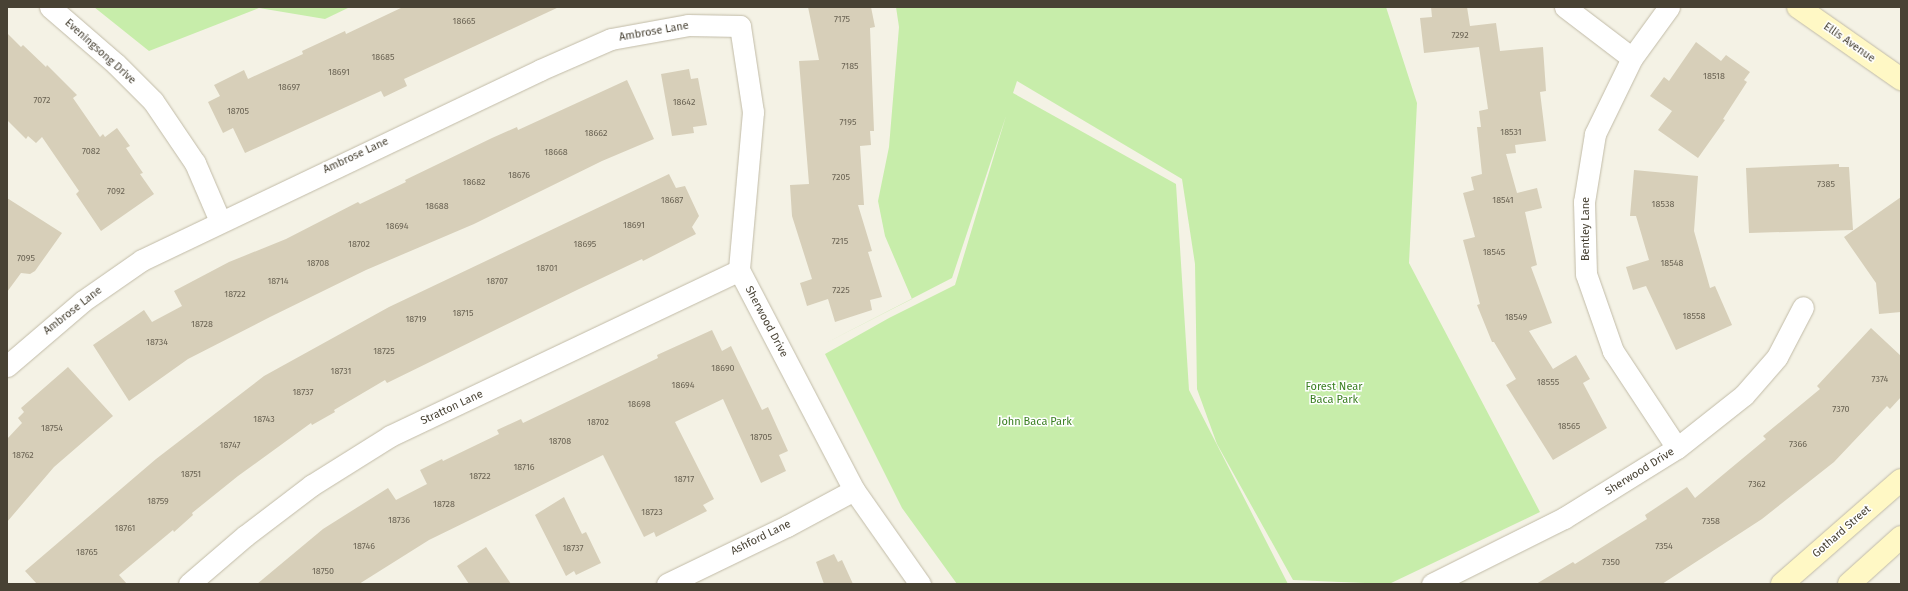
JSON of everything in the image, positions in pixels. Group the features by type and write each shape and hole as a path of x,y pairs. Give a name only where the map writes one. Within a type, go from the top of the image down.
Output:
{"street":[{"name":"Eveningsong Drive","path":"50,7 116,64 152,101 195,163 220,221"},
{"path":"1565,7 1632,58"},
{"name":"Bentley Lane","path":"1668,7 1632,58 1595,134 1584,202 1586,274 1613,351 1678,448"},
{"name":"Ellis Avenue","path":"1798,7 1901,79"},
{"name":"Ambrose Lane","path":"12,353 142,260 220,221 611,39 688,25 740,26 754,112 739,270"},
{"name":"Sherwood Drive","path":"739,270 854,490 920,584"},
{"name":"Stratton Lane","path":"189,584 245,536 312,485 390,436 739,270"},
{"name":"Sherwood Drive","path":"1432,584 1564,518 1678,448 1744,395 1777,358 1804,307"},
{"name":"Gothard Street","path":"1782,584 1901,480"},
{"name":"Ashford Lane","path":"667,584 854,490"},
{"path":"1849,584 1901,537"}],"green space":[{"path":"94,7 350,7 325,19 259,8 149,51"},
{"path":"896,7 1386,7 1417,103 1409,263 1540,512 1389,584 1293,580 1217,444 1197,389 1195,264 1182,179 1017,81 1013,93 1176,184 1189,390 1288,584 957,584 902,508 825,354 889,318 955,285 1006,116 952,278 912,299 885,236 878,201 889,147 899,27"}],"building":[{"path":"403,7 559,7 404,79 407,86 384,97 381,91 245,153 233,128 223,133 208,102 220,96 214,85 244,70 248,79 303,54 302,51 345,31 346,34"},
{"path":"808,7 871,7 875,27 870,28 874,131 870,131 871,145 860,146 864,205 858,205 872,251 868,252 882,297 870,300 872,310 835,322 828,299 807,306 800,283 812,279 792,216 790,185 809,184 799,61 819,60"},
{"path":"1431,7 1467,7 1470,26 1496,23 1500,51 1543,47 1546,91 1540,92 1546,141 1515,145 1516,153 1506,154 1517,193 1537,188 1542,208 1525,212 1537,265 1531,267 1552,323 1529,331 1553,369 1576,355 1590,379 1583,383 1607,428 1553,460 1506,385 1516,379 1494,342 1492,342 1477,305 1480,304 1463,240 1475,237 1463,193 1474,190 1471,177 1482,174 1477,127 1481,127 1479,111 1488,109 1479,47 1424,53 1420,18 1432,17"},
{"path":"7,33 21,47 23,45 46,67 47,65 77,95 73,98 100,137 103,134 105,137 117,128 130,146 126,148 143,173 140,174 154,194 101,231 76,194 79,191 42,137 36,143 28,136 26,139 7,120"},
{"path":"1696,42 1721,61 1726,55 1750,72 1744,80 1747,82 1723,119 1725,120 1698,158 1658,130 1672,111 1650,96 1664,77 1669,81"},
{"path":"689,69 691,79 698,78 707,125 693,127 694,133 672,136 661,74"},
{"path":"627,80 654,139 602,161 474,224 366,270 270,317 188,359 129,401 93,345 144,310 152,322 182,306 174,291 229,262 286,239 358,202 360,204 406,182 405,180 492,138 517,127 518,130"},
{"path":"1839,164 1839,167 1849,167 1853,230 1749,233 1746,168"},
{"path":"1634,170 1698,176 1694,231 1710,288 1715,286 1732,325 1676,350 1646,286 1633,290 1626,267 1649,260 1636,216 1630,216"},
{"path":"669,174 676,188 685,186 699,216 692,227 696,234 643,261 642,259 579,289 387,383 385,380 334,410 335,412 312,425 311,423 238,476 192,513 193,515 174,532 173,530 119,575 127,584 37,584 25,571 156,459 264,376 389,307"},
{"path":"1901,197 1901,312 1879,314 1876,283 1844,237"},
{"path":"7,198 62,233 35,271 30,274 21,273 7,292"},
{"path":"1871,328 1901,356 1901,397 1890,409 1887,406 1834,462 1762,519 1662,584 1536,584 1573,562 1575,564 1647,519 1645,515 1687,487 1695,498 1766,439 1763,436 1820,389 1817,386"},
{"path":"712,330 722,351 731,346 762,410 768,407 788,451 779,455 786,471 761,483 723,399 675,422 714,499 703,505 707,511 656,537 654,532 644,537 603,455 429,540 359,584 257,584 323,529 388,488 396,500 427,484 420,470 442,459 443,461 499,434 497,430 521,419 523,423 658,358 657,355"},
{"path":"68,367 113,416 54,467 7,522 7,439 22,423 18,418 24,412 21,408"},
{"path":"564,497 582,534 586,532 601,563 576,575 574,571 566,576 535,515"},
{"path":"486,547 511,584 469,584 457,566"},
{"path":"834,554 838,562 842,560 853,584 824,584 816,562"}],"park label":[{"name":"Forest Near Baca Park","path":"1334,394"},
{"name":"John Baca Park","path":"1035,422"}]}
